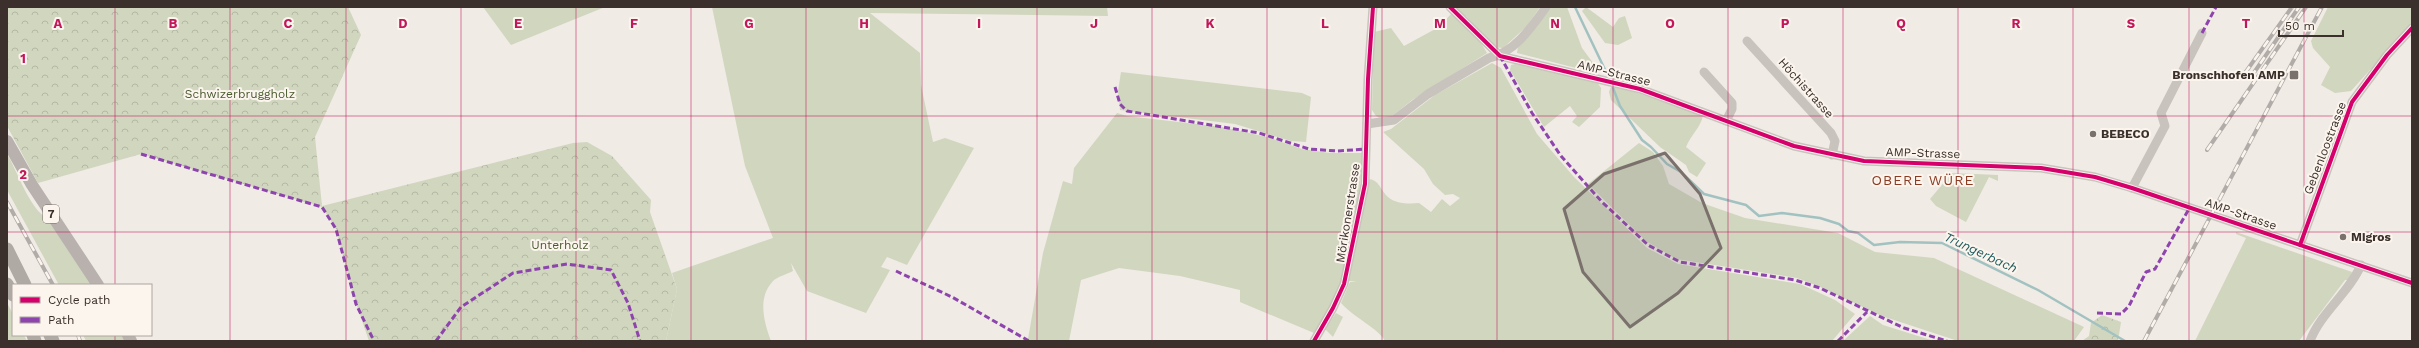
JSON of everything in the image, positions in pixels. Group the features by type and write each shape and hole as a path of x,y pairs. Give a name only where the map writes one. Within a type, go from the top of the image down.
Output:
{"highway":[{"path":"7,249 24,284"},
{"path":"7,284 12,293"}],"main road":[{"name":"7","path":"7,141 32,185 97,284"}],"street":[{"name":"Mörikonerstrasse","path":"1314,341 1338,299 1348,272 1365,184 1373,7"},
{"path":"1450,7 1500,56"},
{"path":"1367,124 1394,120 1428,94 1489,58 1500,56 1530,30 1546,7"},
{"name":"Gebenloostrasse","path":"2300,245 2352,102 2387,55 2412,28"},
{"path":"2132,188 2165,126 2161,113 2202,33"},
{"name":"Höchistrasse","path":"1747,41 1831,133 1835,141 1832,155"},
{"name":"AMP-Strasse","path":"1500,56 1640,88 1794,146 1832,155 1864,161 1901,164 2041,168 2095,177 2132,188 2412,283"},
{"path":"1704,72 1732,103 1732,108 1726,121"},
{"path":"2310,341 2315,329 2355,277 2361,265"}],"highlighted area":[{"path":"1665,153 1700,194 1721,248 1678,293 1630,327 1583,272 1564,209 1604,174"}],"green space":[{"path":"7,7 348,7 361,35 315,137 322,206 573,143 587,142 612,156 651,200 650,212 677,289 666,341 369,341 353,294 336,229 322,207 141,154 38,183 7,126"},
{"path":"483,7 605,7 511,45"},
{"path":"712,7 1107,7 1108,16 870,13 920,53 921,85 933,142 945,138 974,148 907,265 887,257 881,267 890,270 866,313 807,291 791,263 793,271 773,281 768,288 763,302 764,318 771,341 666,341 677,289 672,273 773,238 745,166"},
{"path":"1458,7 1540,7 1527,26 1503,48 1493,47 1467,17 1455,10"},
{"path":"1550,7 1567,7 1582,48 1599,71 1576,68 1517,53 1518,46"},
{"path":"1586,7 1613,27 1619,18 1625,16 1632,38 1618,45 1605,43 1582,11"},
{"path":"2328,7 2412,7 2412,23 2351,91 2335,93 2321,85 2330,67 2313,48 2311,41"},
{"path":"1452,13 1478,38 1487,53 1412,100 1386,121 1376,116 1372,110 1374,32 1391,28 1404,46 1439,27"},
{"path":"1492,63 1501,68 1537,134 1574,177 1647,248 1678,264 1800,284 1835,300 1855,314 1832,341 1385,341 1382,336 1341,303 1350,282 1357,281 1348,281 1368,179 1375,181 1391,199 1403,203 1419,203 1431,212 1442,199 1450,206 1460,198 1453,194 1445,195 1433,184 1424,169 1383,132 1391,129 1435,95"},
{"path":"1515,64 1597,82 1601,88 1600,107 1579,127 1572,122 1577,116 1570,106 1544,127 1510,70 1511,65"},
{"path":"1121,72 1302,93 1311,97 1306,142 1291,141 1235,124 1120,110 1118,91"},
{"path":"1612,84 1703,116 1700,124 1686,147 1706,163 1697,177 1689,172 1686,165 1660,147 1611,100 1609,92"},
{"path":"1117,113 1127,116 1222,127 1267,137 1302,149 1330,153 1362,153 1360,187 1346,267 1335,299 1314,333 1240,302 1240,290 1180,276 1119,268 1081,280 1069,341 1033,341 1028,339 1043,253 1063,181 1072,184 1074,168"},
{"path":"1639,143 1653,152 1663,166 1669,184 1702,203 1745,218 1838,233 1875,252 1934,258 2084,327 2074,341 1958,341 1882,316 1818,286 1797,278 1676,259 1646,241 1588,184"},
{"path":"7,154 32,202 45,217 53,222 91,284 58,284 7,190"},
{"path":"1952,173 1998,175 1998,181 1989,177 1966,222 1936,206 1930,199"},
{"path":"2236,232 2352,272 2349,280 2345,280 2299,341 2195,341 2246,238 2236,234"},
{"path":"7,303 12,312 12,336 24,336 27,341 7,341"},
{"path":"1336,313 1343,317 1333,337 1325,329"},
{"path":"2102,315 2121,322 2118,341 2082,341 2089,336 2091,323"},
{"path":"1870,316 1883,325 1934,341 1843,341"},
{"path":"84,336 122,336 125,341 86,341"}],"waterway":[{"name":"Trungerbach","path":"1575,7 1608,76"},
{"name":"Trungerbach","path":"1613,88 1620,106 1642,140 1667,164 1681,172 1704,194 1746,205 1759,216 1782,213 1820,218 1839,224 1848,231 1858,233 1874,245 1900,242 1942,243 2038,290 2125,341"}],"railway":[{"path":"2245,73 2292,7"},
{"path":"2251,77 2299,7"},
{"path":"2207,150 2306,7"},
{"path":"2144,341 2322,7"},
{"path":"7,202 52,284"},
{"path":"78,336 80,341"}],"marked path":[{"path":"2202,33 2216,7"},
{"path":"1500,56 1532,113 1561,156 1602,202 1648,245 1680,262 1795,280 1820,288 1904,328 1947,341"},
{"path":"1115,87 1120,104 1127,111 1259,133 1309,149 1337,151 1367,149"},
{"path":"141,154 322,207 336,229 356,304 374,341"},
{"path":"2097,313 2121,314 2129,306 2146,272 2155,269 2190,207"},
{"path":"436,341 461,307 513,273 567,264 611,270 628,303 640,341"},
{"path":"896,271 952,297 1029,341"},
{"path":"1838,341 1867,312"}],"cycle path":[{"path":"1314,341 1333,308 1344,284 1365,184 1368,79 1373,7"},
{"path":"1450,7 1500,56 1640,89 1794,146 1864,161 2041,168 2095,177 2132,188 2412,283"},
{"path":"2300,245 2352,102 2387,55 2412,28"}],"place":[{"name":"Bronschhofen AMP","path":"2294,75"},
{"name":"BEBECO","path":"2093,134"},
{"name":"Migros","path":"2343,237"}],"district":[{"name":"OBERE WÜRE","path":"1923,180"}],"park label":[{"name":"Schwizerbruggholz","path":"240,94"},
{"name":"Unterholz","path":"560,245"}]}
